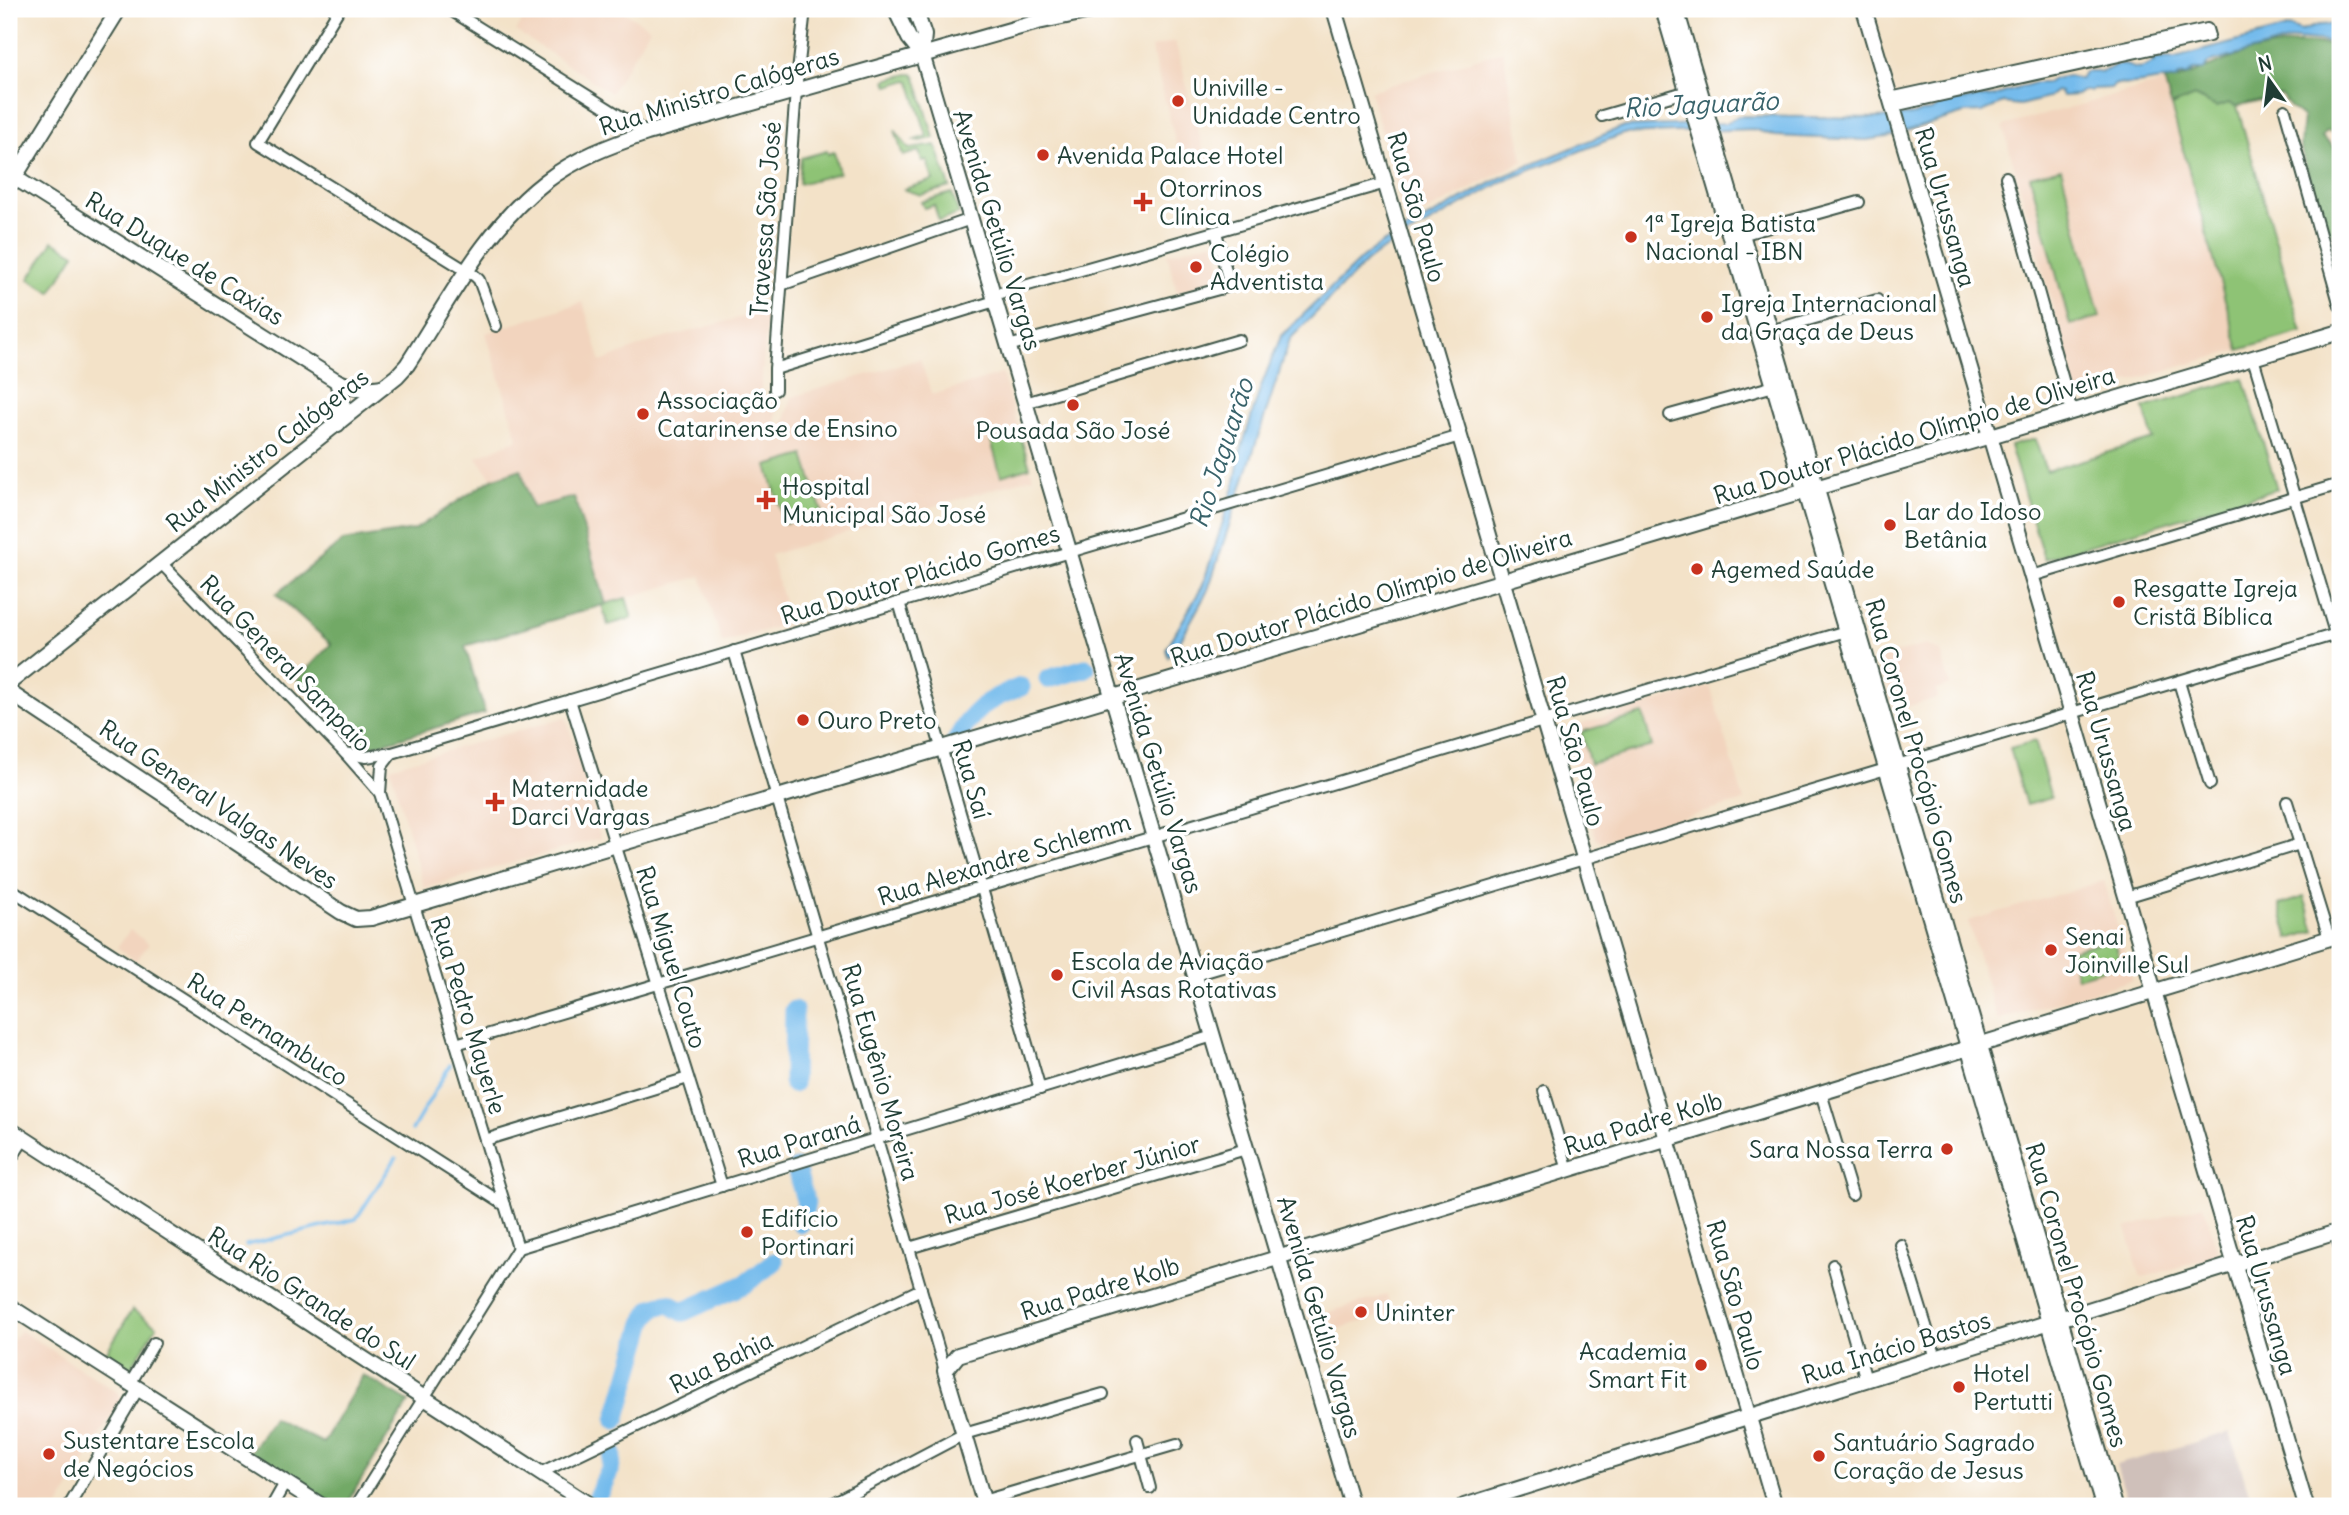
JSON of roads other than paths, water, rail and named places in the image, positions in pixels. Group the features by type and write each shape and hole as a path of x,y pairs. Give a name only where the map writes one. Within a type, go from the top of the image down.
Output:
{"main road":[{"path":"11,176 120,9"},
{"path":"895,9 909,38 922,54"},
{"path":"915,9 924,35 922,54"},
{"name":"Rua Ministro Calógeras","path":"9,683 385,386 407,365 467,271 508,216 547,180 586,156 647,133 922,54 1053,13 1100,9"},
{"name":"Rua São Paulo","path":"1334,9 1775,1506"},
{"name":"Rua Coronel Procópio Gomes","path":"1663,9 1688,91 1701,116"},
{"name":"Rua Coronel Procópio Gomes","path":"1676,9 1701,116 1774,386 1810,490 2055,1321 2115,1506"},
{"name":"Rua Urussanga","path":"1864,9 2306,1506"},
{"name":"Avenida Getúlio Vargas","path":"922,54 1352,1506"},
{"name":"Rua Coronel Procópio Gomes","path":"1708,140 1770,331 1846,631 1892,767"},
{"name":"Rua Duque de Caxias","path":"11,176 337,380 355,389 385,386"},
{"name":"Rua Doutor Plácido Olímpio de Oliveira","path":"414,906 2340,332"},
{"path":"337,380 343,405 338,424"},
{"name":"Rua General Valgas Neves","path":"9,692 348,916 370,919 414,906"},
{"name":"Rua Padre Kolb","path":"958,1355 2334,937"},
{"name":"Rua Rio Grande do Sul","path":"9,1129 591,1506"},
{"name":"Rua Inácio Bastos","path":"1464,1506 2338,1232"},
{"path":"9,1306 322,1506"},
{"name":"Rua Coronel Procópio Gomes","path":"2055,1321 2103,1506"},
{"path":"945,1371 958,1355"},
{"name":"Rua Eugênio Moreira","path":"945,1371 984,1504"}],"street":[{"path":"339,9 258,142 479,280 496,326"},
{"path":"449,9 647,133"},
{"name":"Travessa São José","path":"775,390 796,90 805,9"},
{"path":"1892,105 2208,33"},
{"path":"1602,116 1688,91"},
{"path":"2285,110 2340,306"},
{"path":"2006,177 2072,412"},
{"path":"775,369 994,298 1386,183"},
{"path":"1741,235 1859,202"},
{"path":"781,285 971,219"},
{"path":"1008,346 1230,286 1216,232"},
{"path":"1770,331 1877,300"},
{"path":"1025,403 1239,340"},
{"path":"2253,358 2338,634 2340,650"},
{"path":"1670,415 1774,386"},
{"name":"Rua Doutor Plácido Gomes","path":"345,753 366,757 392,753 1460,436"},
{"path":"2032,576 2340,485"},
{"name":"Rua General Sampaio","path":"161,563 345,753 380,793"},
{"name":"Rua Saí","path":"899,602 1040,1089"},
{"name":"Rua Alexandre Schlemm","path":"456,1044 1846,631"},
{"path":"1195,975 2338,634"},
{"name":"Rua Eugênio Moreira","path":"734,651 945,1371"},
{"path":"2179,682 2210,784"},
{"name":"Rua Miguel Couto","path":"570,700 722,1186"},
{"path":"380,793 382,766 392,753"},
{"name":"Rua Pedro Mayerle","path":"380,793 518,1248"},
{"path":"2287,802 2334,937"},
{"path":"2126,897 2300,844"},
{"name":"Rua Pernambuco","path":"9,888 505,1205"},
{"name":"Rua Paraná","path":"518,1248 1213,1037"},
{"path":"485,1140 688,1078"},
{"path":"1544,1091 1567,1170"},
{"path":"1821,1093 1852,1195"},
{"path":"9,1162 24,1139"},
{"name":"Rua José Koerber Júnior","path":"909,1248 1246,1149"},
{"path":"2338,1232 2340,1248"},
{"path":"1901,1245 1936,1358"},
{"path":"356,1506 518,1248"},
{"path":"1833,1265 1866,1380"},
{"name":"Rua Bahia","path":"540,1473 921,1289"},
{"path":"69,1506 134,1386 154,1343"},
{"path":"939,1349 958,1355"},
{"path":"827,1506 964,1434 1103,1394"},
{"path":"1137,1440 1150,1488"},
{"path":"984,1504 1177,1444"},
{"path":"272,1506 285,1483"}],"water":[{"name":"Rio Jaguarão","path":"2340,24 2340,43 2295,39 2208,63 2204,70 2193,70 2176,80 2116,84 2111,88 2085,90 2077,95 2062,96 2056,91 2047,98 2020,105 2003,103 1982,112 1964,113 1887,137 1866,140 1775,136 1753,129 1623,134 1504,181 1382,250 1366,262 1290,339 1208,590 1168,657 1166,649 1202,587 1234,487 1240,453 1260,389 1281,336 1362,258 1384,242 1502,177 1622,127 1727,123 1738,116 1878,118 1914,115 1931,111 1945,102 1994,96 2034,83 2047,83 2068,76 2080,79 2084,72 2101,72 2117,65 2137,69 2154,62 2150,59 2175,58 2291,27 2301,31 2318,25"}],"waterway":[{"name":"Rio Jaguarão","path":"1048,679 1086,668"},
{"name":"Rio Jaguarão","path":"955,743 968,722 982,707 1021,687"},
{"name":"Rio Jaguarão","path":"793,1084 794,1010"},
{"path":"412,1130 450,1065"},
{"path":"246,1245 356,1219 396,1158"},
{"name":"Rio Jaguarão","path":"796,1169 806,1203 801,1223"},
{"name":"Rio Jaguarão","path":"616,1420 645,1320 653,1308 668,1303 683,1312 745,1284 774,1262"},
{"name":"Rio Jaguarão","path":"596,1499 610,1470 613,1454"}],"place":[{"name":"Univille - Unidade Centro","path":"1178,101"},
{"name":"Avenida Palace Hotel","path":"1043,155"},
{"name":"Otorrinos Clínica","path":"1143,202"},
{"name":"1ª Igreja Batista Nacional - IBN","path":"1631,237"},
{"name":"Colégio Adventista","path":"1196,267"},
{"name":"Igreja Internacional da Graça de Deus","path":"1707,317"},
{"name":"Pousada São José","path":"1073,405"},
{"name":"Associação Catarinense de Ensino","path":"643,414"},
{"name":"Hospital Municipal São José","path":"766,500"},
{"name":"Lar do Idoso Betânia","path":"1890,525"},
{"name":"Agemed Saúde","path":"1697,569"},
{"name":"Resgatte Igreja Cristã Bíblica","path":"2119,602"},
{"name":"Ouro Preto","path":"803,720"},
{"name":"Maternidade Darci Vargas","path":"495,802"},
{"name":"Senai Joinville Sul","path":"2051,950"},
{"name":"Escola de Aviação Civil Asas Rotativas","path":"1057,975"},
{"name":"Sara Nossa Terra","path":"1947,1149"},
{"name":"Edifício Portinari","path":"747,1232"},
{"name":"Uninter","path":"1361,1312"},
{"name":"Academia Smart Fit","path":"1701,1365"},
{"name":"Hotel Pertutti","path":"1959,1387"},
{"name":"Sustentare Escola de Negócios","path":"49,1454"},
{"name":"Santuário Sagrado Coração de Jesus","path":"1819,1456"}]}
